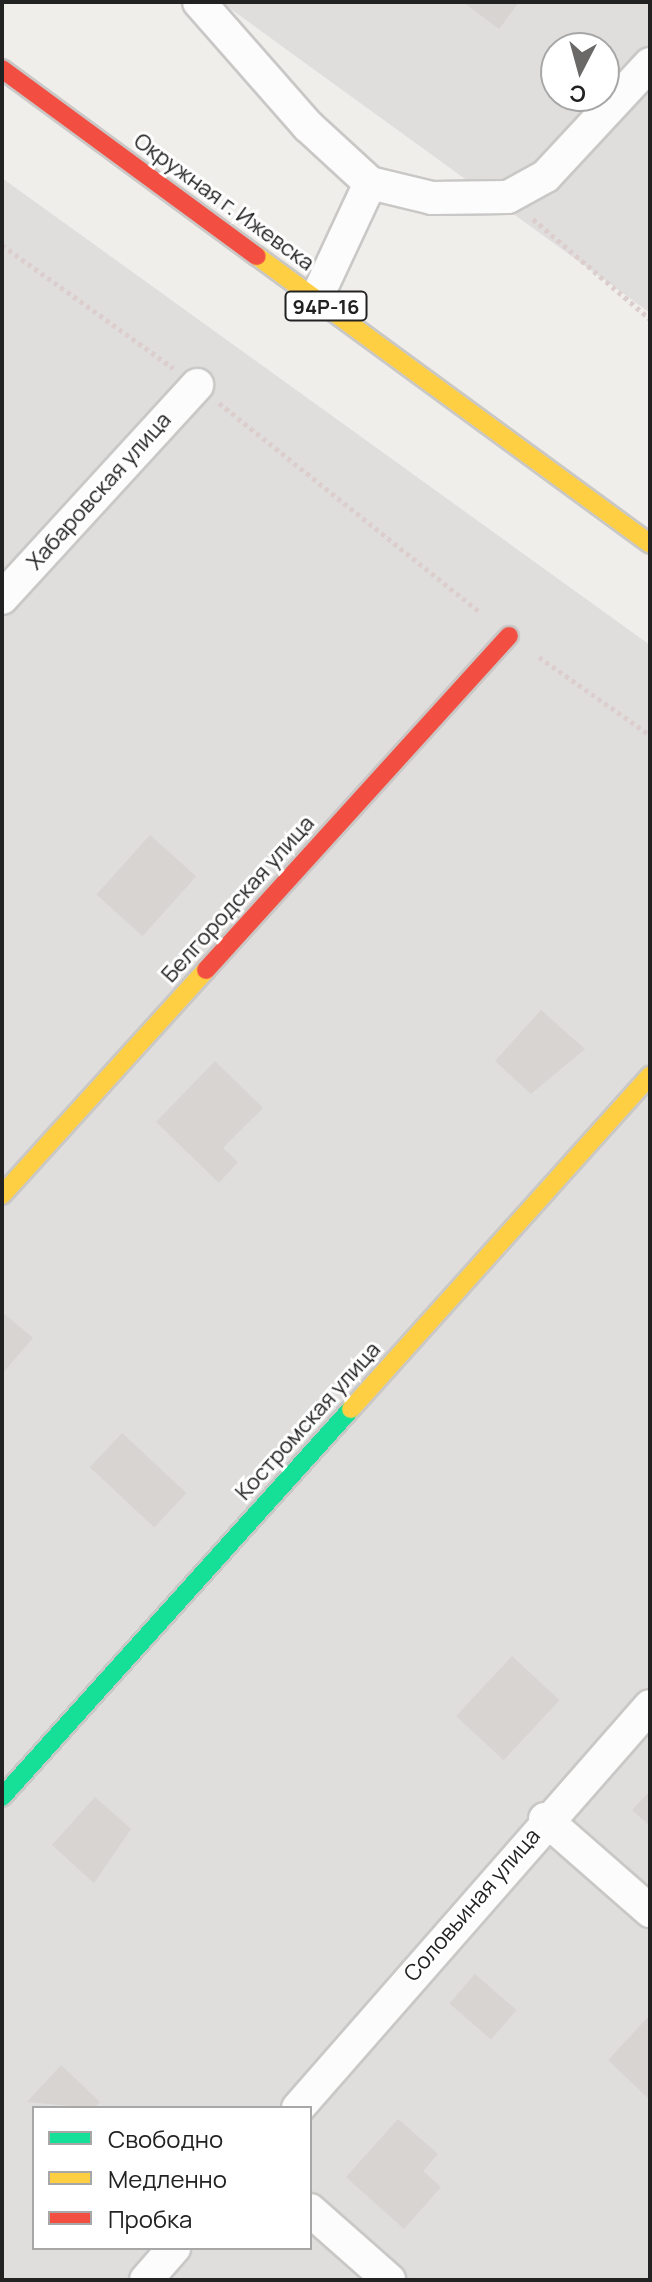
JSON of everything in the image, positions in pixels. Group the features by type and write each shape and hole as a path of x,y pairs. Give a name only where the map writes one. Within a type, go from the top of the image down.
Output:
{"street":[{"path":"214,7 247,62 370,183 432,198 508,197 546,176 650,64"},
{"name":"Окружная г. Ижевска","path":"2,69 650,544"},
{"path":"316,299 370,183"},
{"name":"Хабаровская улица","path":"2,598 197,385"},
{"name":"Белгородская улица","path":"2,1195 509,636"},
{"name":"Костромская улица","path":"2,1797 650,1076"},
{"name":"Соловьиная улица","path":"300,2106 545,1819 650,1706"},
{"path":"545,1819 650,1911"},
{"path":"312,2212 389,2280"},
{"path":"146,2280 172,2250"}],"path":[{"path":"508,197 650,319"},
{"path":"2,245 197,385 509,636 650,735"}],"shaded area":[{"path":"221,2 650,2 650,313"},
{"path":"2,178 650,645 650,2280 2,2280"}],"building":[{"path":"463,2 519,2 499,29"},
{"path":"150,835 196,876 143,936 96,894"},
{"path":"541,1010 585,1049 531,1094 495,1061"},
{"path":"215,1061 263,1108 223,1148 238,1162 219,1183 156,1122"},
{"path":"2,1312 33,1338 2,1374"},
{"path":"122,1433 186,1493 154,1527 90,1467"},
{"path":"512,1656 560,1700 504,1760 456,1716"},
{"path":"650,1791 650,1826 632,1810"},
{"path":"95,1797 131,1829 94,1883 52,1845"},
{"path":"475,1974 517,2010 491,2040 449,2003"},
{"path":"650,2015 650,2100 608,2060"},
{"path":"61,2065 100,2102 96,2106 72,2106 27,2102"},
{"path":"398,2119 438,2154 423,2171 441,2187 404,2229 346,2177"}],"traffic: fast":[{"path":"2,1797 351,1409"}],"traffic: slow":[{"path":"257,256 650,544"},
{"path":"2,1195 206,970"},
{"path":"351,1409 650,1076"}],"traffic: jam":[{"path":"2,69 257,256"},
{"path":"206,970 509,636"}]}
